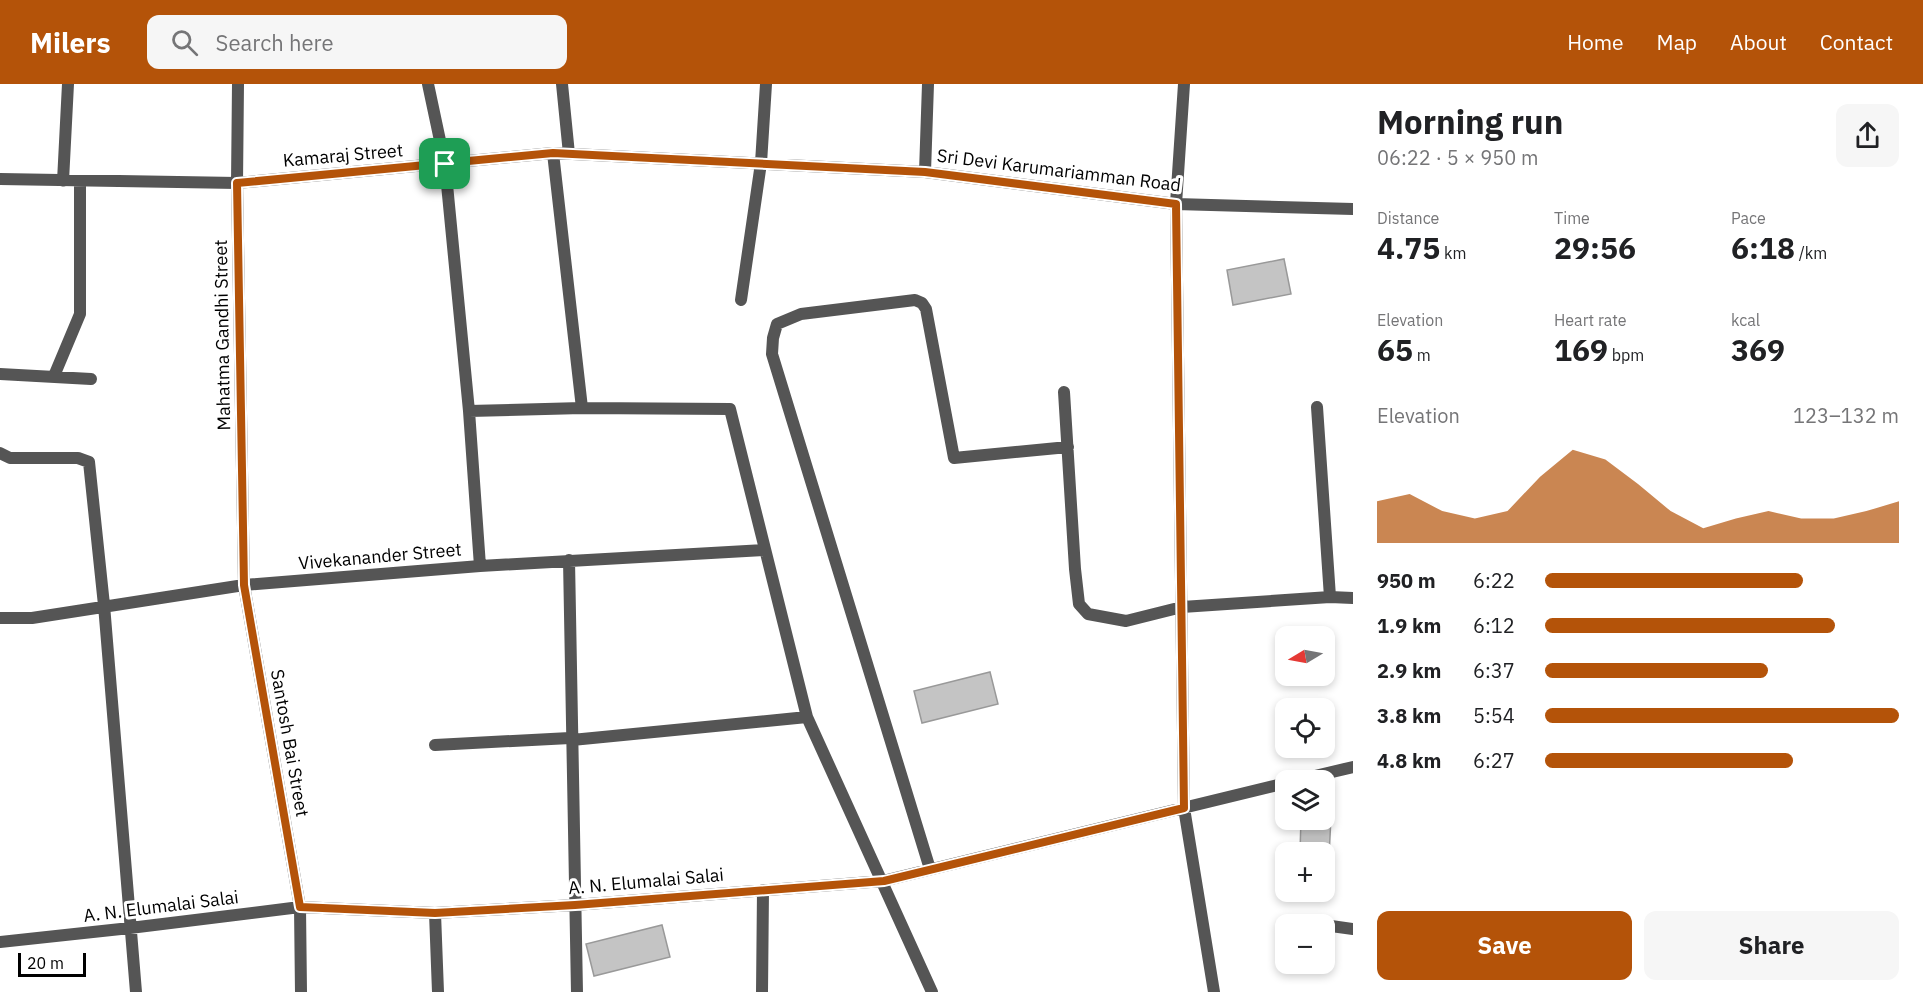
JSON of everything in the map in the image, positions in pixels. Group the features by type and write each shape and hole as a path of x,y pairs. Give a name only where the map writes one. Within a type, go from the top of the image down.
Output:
{"street":[{"path":"63,181 68,84"},
{"name":"Mahatma Gandhi Street","path":"238,84 237,183 244,585"},
{"path":"428,84 445,164 469,411 480,566"},
{"path":"562,84 569,154"},
{"path":"741,300 760,163 766,84"},
{"path":"925,172 928,84"},
{"path":"1184,84 1176,204 1184,808 1214,992"},
{"path":"553,153 582,408"},
{"name":"Kamaraj Street","path":"0,179 237,183 553,153 760,163"},
{"name":"Sri Devi Karumariamman Road","path":"760,163 925,172 1176,204 1353,209"},
{"path":"54,376 80,314 80,181"},
{"path":"930,869 772,354 777,324 801,314 915,300 922,303 926,309 954,458 1068,447"},
{"path":"0,374 91,379"},
{"path":"1064,392 1075,569 1079,604 1088,614 1126,621 1182,607 1330,597 1353,598"},
{"path":"1317,407 1330,597"},
{"path":"469,411 582,408 730,409 807,717 884,881 932,992"},
{"path":"0,453 10,458 78,458 89,462 104,605 136,992"},
{"name":"Vivekanander Street","path":"0,618 32,618 244,585 480,566 765,550"},
{"path":"570,560 578,992"},
{"name":"Santosh Bai Street","path":"244,585 300,907 301,992"},
{"path":"435,745 570,738 572,740 807,717"},
{"path":"1335,771 1353,767"},
{"name":"A. N. Elumalai Salai","path":"0,942 300,907 435,913 575,905 884,881 1275,786"},
{"path":"762,992 763,890"},
{"path":"435,913 438,992"},
{"path":"1335,927 1353,929"}],"building":[{"path":"1284,259 1291,294 1233,305 1227,270"},
{"path":"990,672 998,704 922,723 914,691"},
{"path":"1301,830 1330,830 1330,842 1300,842"},
{"path":"662,925 670,957 594,976 586,944"}],"route":[{"path":"553,153 925,172 1176,204 1184,808 884,881 575,905 435,913 300,907 244,585 237,183 445,164 553,153"}]}
